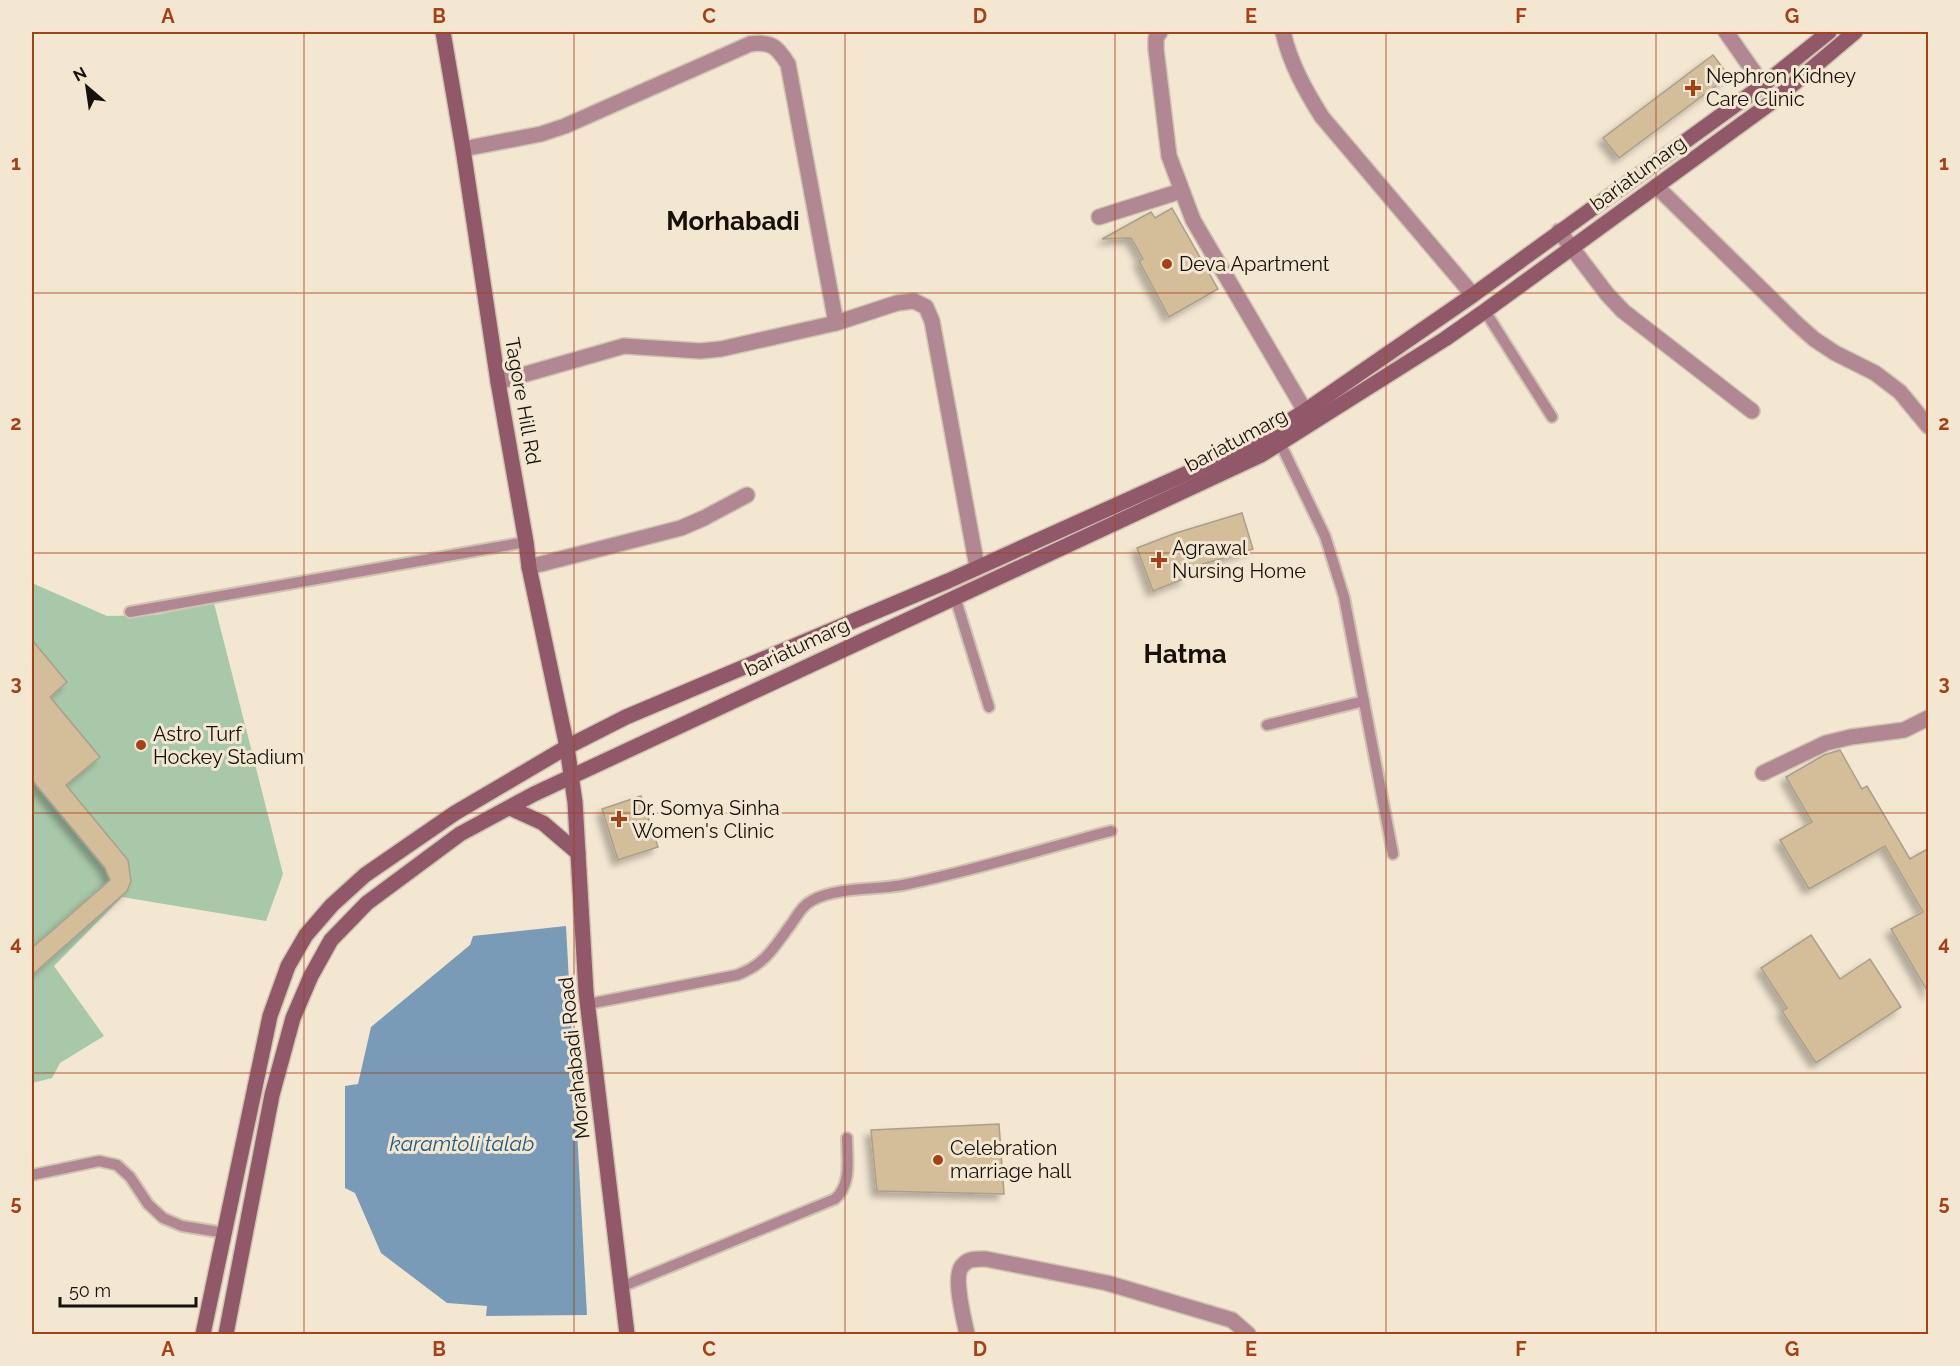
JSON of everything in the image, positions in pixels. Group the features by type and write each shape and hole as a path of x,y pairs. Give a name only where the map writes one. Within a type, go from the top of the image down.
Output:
{"main road":[{"name":"Tagore Hill Rd","path":"443,32 529,567 567,747 571,777"},
{"name":"bariatumarg","path":"203,1335 270,1016 288,966 306,935 332,905 365,875 455,813 567,747 626,717 977,567 1254,443 1305,411 1473,295 1763,86 1829,32"},
{"name":"bariatumarg","path":"226,1335 272,1095 293,1018 311,976 331,940 367,903 460,834 571,777 1261,455 1445,339 1485,311 1772,102 1855,32"},
{"name":"Morahabadi Road","path":"571,777 588,1004 627,1335"},
{"path":"510,808 543,823 578,853"}],"street":[{"path":"1160,32 1156,38 1156,49 1169,156 1181,191 1193,220 1305,411"},
{"path":"1283,32 1288,52 1304,89 1322,117 1473,295"},
{"path":"1726,32 1763,86"},
{"path":"463,149 541,134 565,126 750,44 765,42 778,50 788,64 836,323"},
{"path":"1656,186 1805,331 1835,353 1875,373 1900,392 1929,426"},
{"path":"1099,217 1181,191"},
{"path":"1559,231 1607,294 1623,311 1752,411"},
{"path":"498,382 624,346 700,351 721,349 836,323 897,303 914,301 926,307 932,321 977,567"},
{"path":"529,567 681,528 747,495"},
{"path":"1763,773 1826,743 1851,737 1904,730 1929,718"},
{"path":"967,1335 958,1277 961,1266 970,1260 986,1259 1107,1283 1232,1320 1248,1335"}],"lane":[{"path":"1485,311 1552,417"},
{"path":"1280,443 1325,536 1335,564 1344,597 1394,854"},
{"path":"130,612 526,542"},
{"path":"955,597 989,707"},
{"path":"1267,725 1364,701"},
{"path":"588,1004 737,975 753,969 766,958 804,906 814,899 829,894 902,885 939,877 1111,831"},
{"path":"621,1287 835,1199 847,1185 847,1138"},
{"path":"32,1175 99,1161 117,1165 130,1177 148,1204 163,1218 182,1226 225,1233"}],"green space":[{"name":"Astro Turf Hockey Stadium","path":"32,583 107,616 156,615 214,603 283,874 266,921 122,897 54,966 104,1036 60,1063 52,1078 32,1083"}],"water":[{"name":"karamtoli talab","path":"566,926 587,1315 486,1316 487,1306 447,1303 381,1253 355,1193 345,1188 345,1086 358,1084 371,1027 470,945 473,936"}],"building":[{"path":"1713,55 1729,76 1619,158 1603,138"},
{"name":"Deva Apartment","path":"1172,208 1218,289 1169,317 1139,261 1143,259 1131,238 1102,239 1151,212 1155,218"},
{"path":"1242,513 1253,549 1183,570 1186,578 1153,591 1137,548 1176,533"},
{"path":"32,640 67,682 50,697 100,757 66,785 128,860 131,881 127,891 32,975 32,948 110,880 105,868 32,780"},
{"path":"1840,750 1862,789 1867,786 1910,859 1929,848 1929,994 1891,929 1923,912 1885,846 1809,889 1780,840 1812,822 1786,777 1824,755"},
{"path":"641,796 658,847 618,860 602,809"},
{"path":"1811,935 1840,979 1870,959 1901,1007 1816,1063 1782,1011 1787,1008 1761,968"},
{"name":"Celebration marriage hall","path":"999,1124 1004,1194 877,1191 871,1130"}],"place":[{"name":"Nephron Kidney Care Clinic","path":"1693,88"},
{"name":"Deva Apartment","path":"1167,264"},
{"name":"Agrawal Nursing Home","path":"1159,560"},
{"name":"Astro Turf Hockey Stadium","path":"141,745"},
{"name":"Dr. Somya Sinha Women's Clinic","path":"619,819"},
{"name":"Celebration marriage hall","path":"938,1160"}],"district":[{"name":"Morhabadi","path":"733,221"},
{"name":"Hatma","path":"1185,654"}]}
